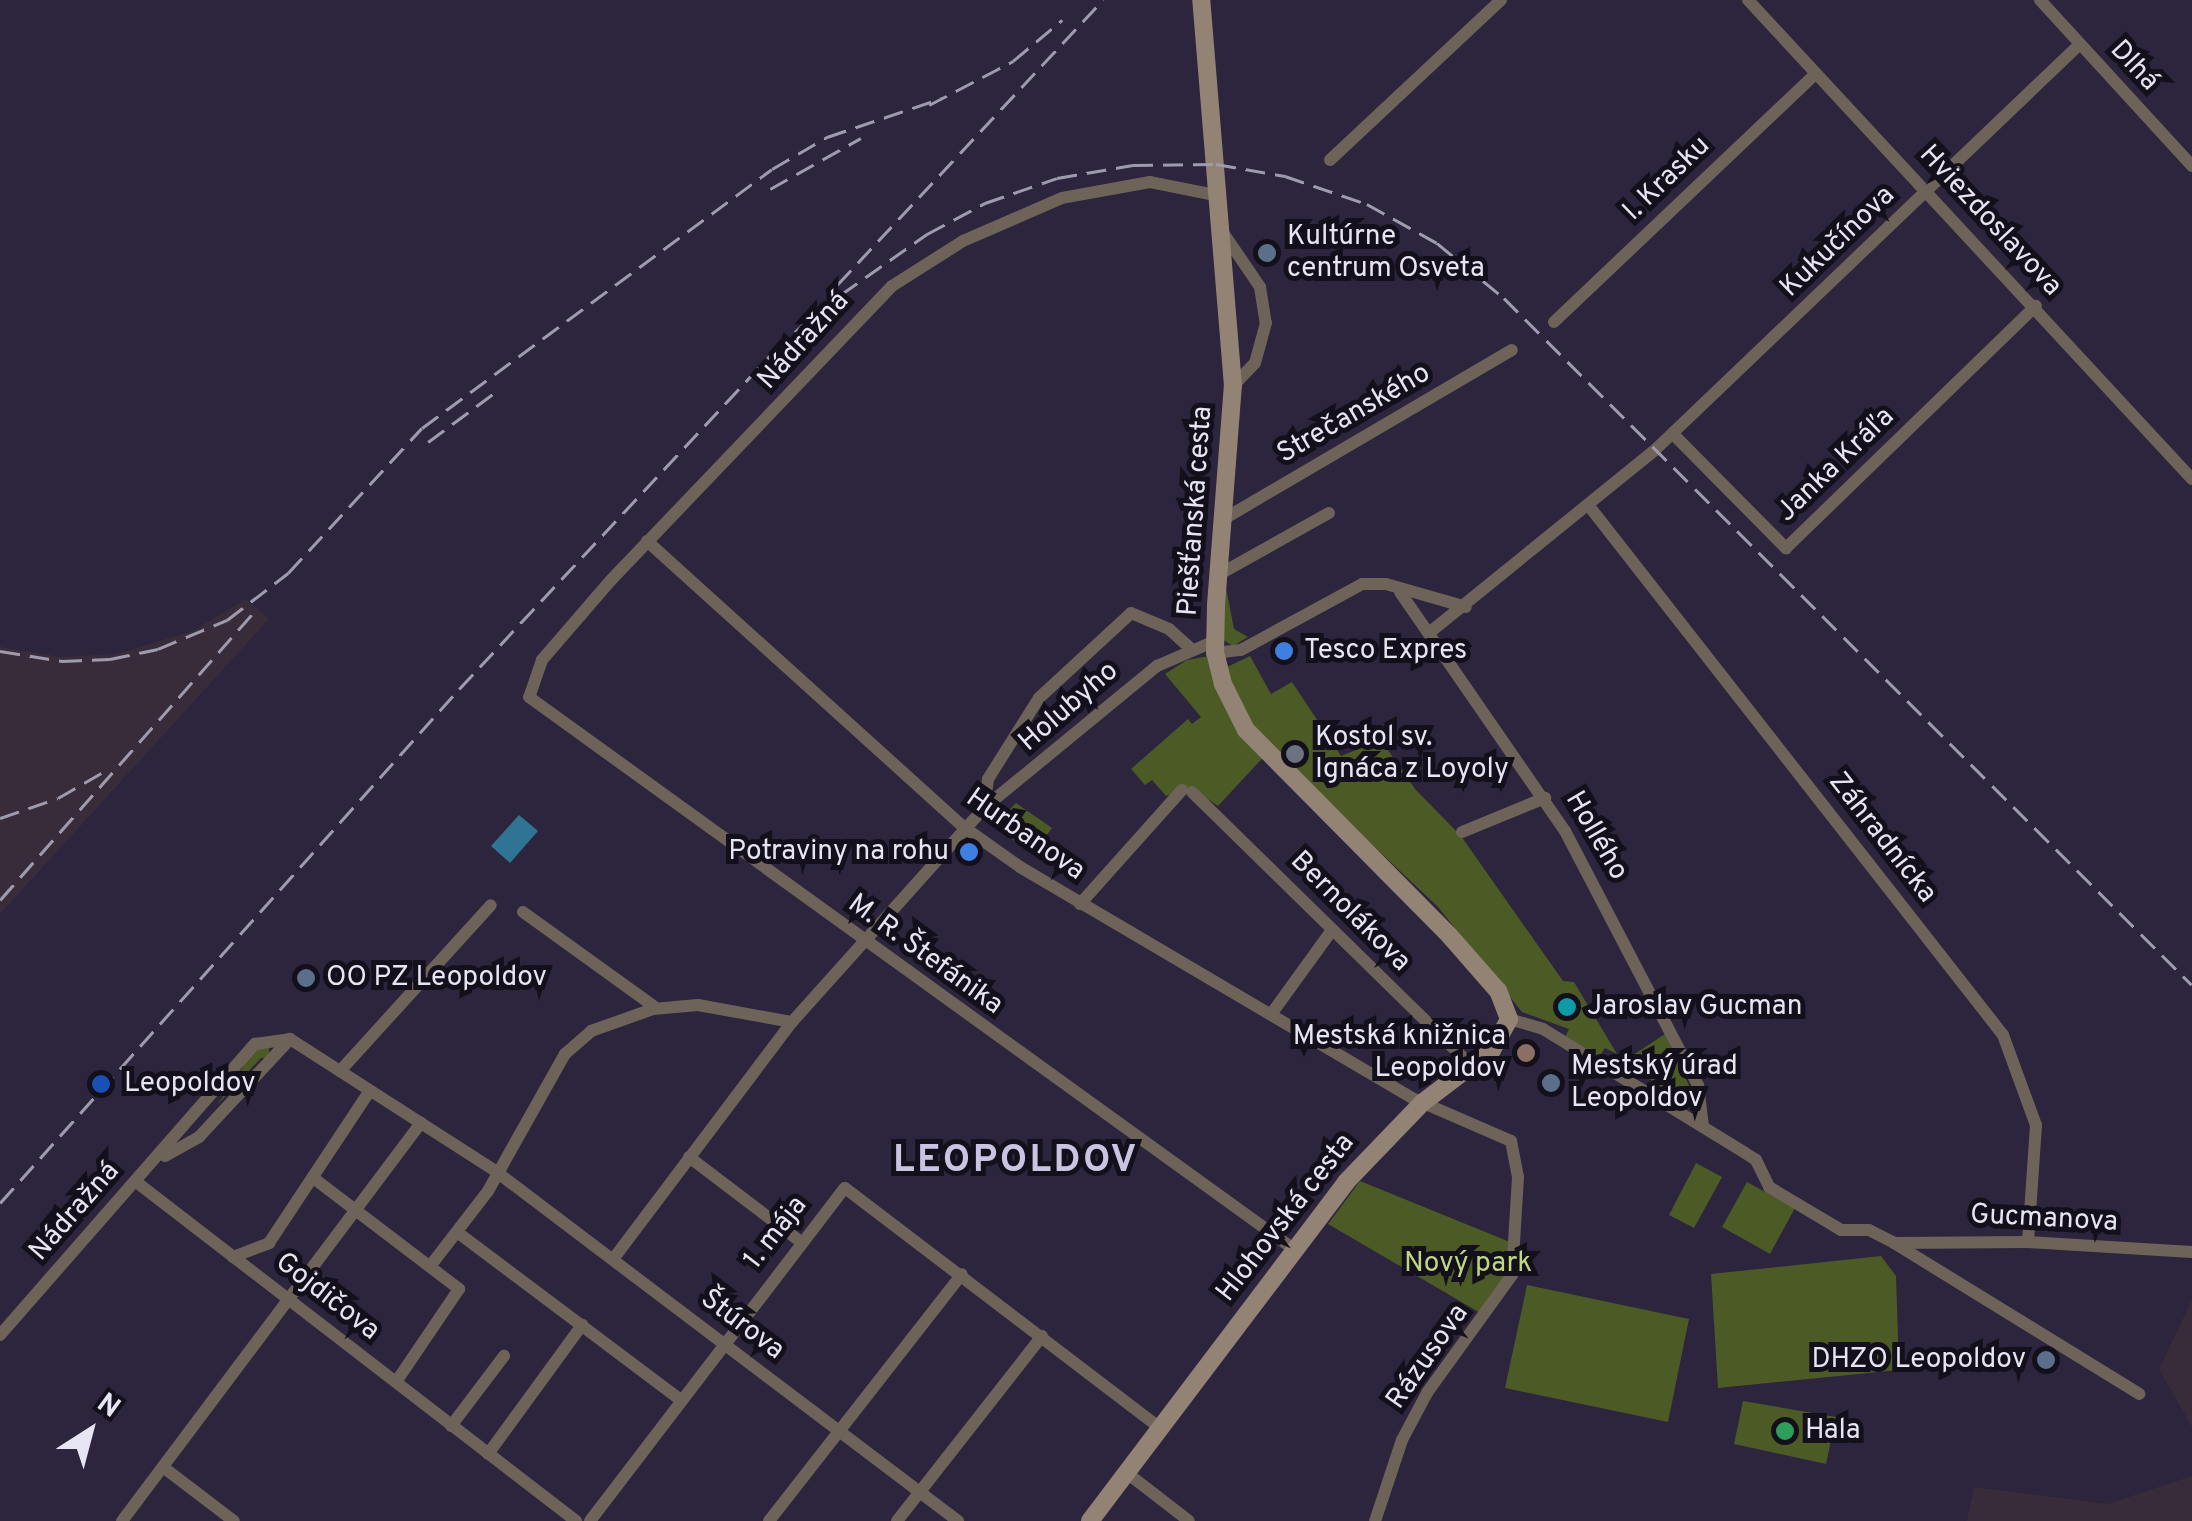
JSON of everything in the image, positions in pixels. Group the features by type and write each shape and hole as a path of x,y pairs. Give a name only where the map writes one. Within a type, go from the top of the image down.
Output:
{"street":[{"name":"Piešťanská cesta","path":"1202,0 1224,234 1233,386 1215,647"},
{"path":"1330,160 1502,0"},
{"name":"Hviezdoslavova","path":"1748,0 2036,306 2192,479"},
{"name":"Dlhá","path":"2040,0 2192,166"},
{"name":"Kukučínova","path":"1589,506 1673,434 2080,44"},
{"name":"I. Krasku","path":"1554,322 1816,73"},
{"name":"Nádražná","path":"529,697 542,660 647,541 770,416 852,322 932,259 1028,211 1097,189 1150,182 1220,196"},
{"name":"Piešťanská cesta","path":"1224,234 1260,287 1266,323 1255,364 1233,386"},
{"name":"Janka Kráľa","path":"1673,434 1786,548 2036,306"},
{"name":"Strečanského","path":"1222,520 1512,350"},
{"path":"1429,634 1589,506"},
{"name":"Záhradnícka","path":"1589,506 2003,1035 2036,1125 2028,1242"},
{"path":"1218,576 1329,513"},
{"name":"Hurbanova","path":"647,541 965,828 1080,904 1422,1103"},
{"name":"Holubyho","path":"614,1258 792,1022 984,808 1126,690 1190,648 1242,650 1362,584 1386,584 1400,592"},
{"path":"1400,592 1466,608"},
{"name":"Hollého","path":"1400,592 1545,798 1690,1069 1706,1114 1703,1127"},
{"name":"Holubyho","path":"984,808 988,778 1038,698 1131,613 1169,629 1190,648"},
{"path":"1215,647 1246,730 1449,935 1498,991 1508,1019"},
{"name":"M. R. Štefánika","path":"529,697 1294,1250"},
{"name":"Bernolákova","path":"1080,904 1187,791 1473,1067"},
{"path":"1462,832 1545,798"},
{"path":"340,1071 491,904"},
{"path":"523,912 656,1008"},
{"path":"1272,1013 1332,930"},
{"path":"431,1265 488,1191 494,1170 565,1054 591,1031 656,1008 712,1006 792,1022"},
{"name":"Gucmanova","path":"1508,1019 1543,1029 1751,1156 1762,1180 1841,1230 1869,1230 1894,1243 2139,1394"},
{"name":"Hlohovská cesta","path":"1090,1521 1380,1141 1422,1103 1492,1050 1508,1019"},
{"name":"Nádražná","path":"148,1168 199,1138 290,1039"},
{"name":"Nádražná","path":"0,1335 255,1044 290,1039"},
{"name":"Štúrova","path":"290,1039 494,1170 958,1521"},
{"path":"232,1257 269,1242 316,1180 369,1092"},
{"name":"Rázusova","path":"1375,1521 1402,1440 1427,1394 1512,1275 1518,1176 1511,1141 1422,1103"},
{"path":"122,1521 421,1123"},
{"path":"689,1157 800,1242"},
{"path":"316,1180 455,1282 456,1299 396,1382"},
{"name":"Gojdičova","path":"134,1181 576,1521"},
{"name":"1. mája","path":"590,1521 845,1188 1160,1428"},
{"path":"457,1232 681,1400"},
{"name":"Gucmanova","path":"1894,1243 2028,1242 2192,1252"},
{"path":"769,1521 962,1274"},
{"path":"488,1454 582,1326"},
{"path":"897,1521 1042,1336"},
{"path":"451,1426 504,1356"},
{"path":"163,1467 234,1521"},
{"path":"1126,1473 1189,1521"}],"shaded area":[{"path":"246,599 269,619 0,914 0,647 61,657 116,654 193,631"},
{"path":"2192,1300 2192,1427 2159,1369"},
{"path":"2192,1476 2192,1521 1967,1521 1974,1487 2108,1504"}],"green space":[{"path":"1225,583 1234,629 1248,637 1233,646 1220,638"},
{"path":"1209,656 1227,667 1250,656 1271,694 1292,682 1341,756 1381,740 1415,789 1461,836 1563,981 1574,982 1617,1054 1605,1048 1599,1057 1565,1037 1569,1029 1522,1012 1438,907 1271,749 1218,806 1192,788 1166,796 1152,780 1145,785 1131,769 1188,719 1192,724 1201,717 1165,674 1187,660"},
{"path":"1016,803 1052,828 1033,854 993,826"},
{"path":"1665,1034 1699,1107 1694,1110 1624,1061"},
{"path":"256,1048 269,1048 269,1058 261,1058 217,1105"},
{"path":"1696,1163 1722,1177 1694,1228 1669,1215"},
{"name":"Nový park","path":"1360,1181 1510,1242 1503,1282 1482,1314 1328,1224"},
{"path":"1747,1182 1795,1208 1770,1254 1722,1227"},
{"path":"1881,1256 1896,1276 1899,1370 1718,1388 1711,1274"},
{"path":"1527,1285 1689,1319 1668,1422 1505,1388"},
{"name":"Hala","path":"1743,1401 1836,1417 1826,1464 1734,1444"}],"water":[{"path":"519,815 538,831 510,863 491,846"}],"railway":[{"path":"837,285 1103,0"},
{"path":"929,105 1013,61 1062,20"},
{"path":"0,651 62,661 110,659 158,649 227,620 288,573 422,428 772,169 827,137 942,98"},
{"path":"770,189 861,138"},
{"path":"773,353 816,312 927,234 985,203 1057,178 1133,165 1216,164 1285,176 1367,204 1437,243 1504,298 2192,985"},
{"path":"0,1203 459,689 782,343"},
{"path":"428,442 497,391"},
{"path":"0,900 256,610"},
{"path":"0,818 58,798 103,772"}],"place":[{"name":"Kultúrne centrum Osveta","path":"1267,253"},
{"name":"Tesco Expres","path":"1284,651"},
{"name":"Kostol sv. Ignáca z Loyoly","path":"1295,754"},
{"name":"Potraviny na rohu","path":"969,852"},
{"name":"OO PZ Leopoldov","path":"306,978"},
{"name":"Jaroslav Gucman","path":"1567,1007"},
{"name":"Mestská knižnica Leopoldov","path":"1526,1053"},
{"name":"Mestský úrad Leopoldov","path":"1551,1083"},
{"name":"Leopoldov","path":"101,1084"},
{"name":"DHZO Leopoldov","path":"2046,1360"},
{"name":"Hala","path":"1785,1431"}],"district":[{"name":"LEOPOLDOV","path":"1016,1162"}]}
